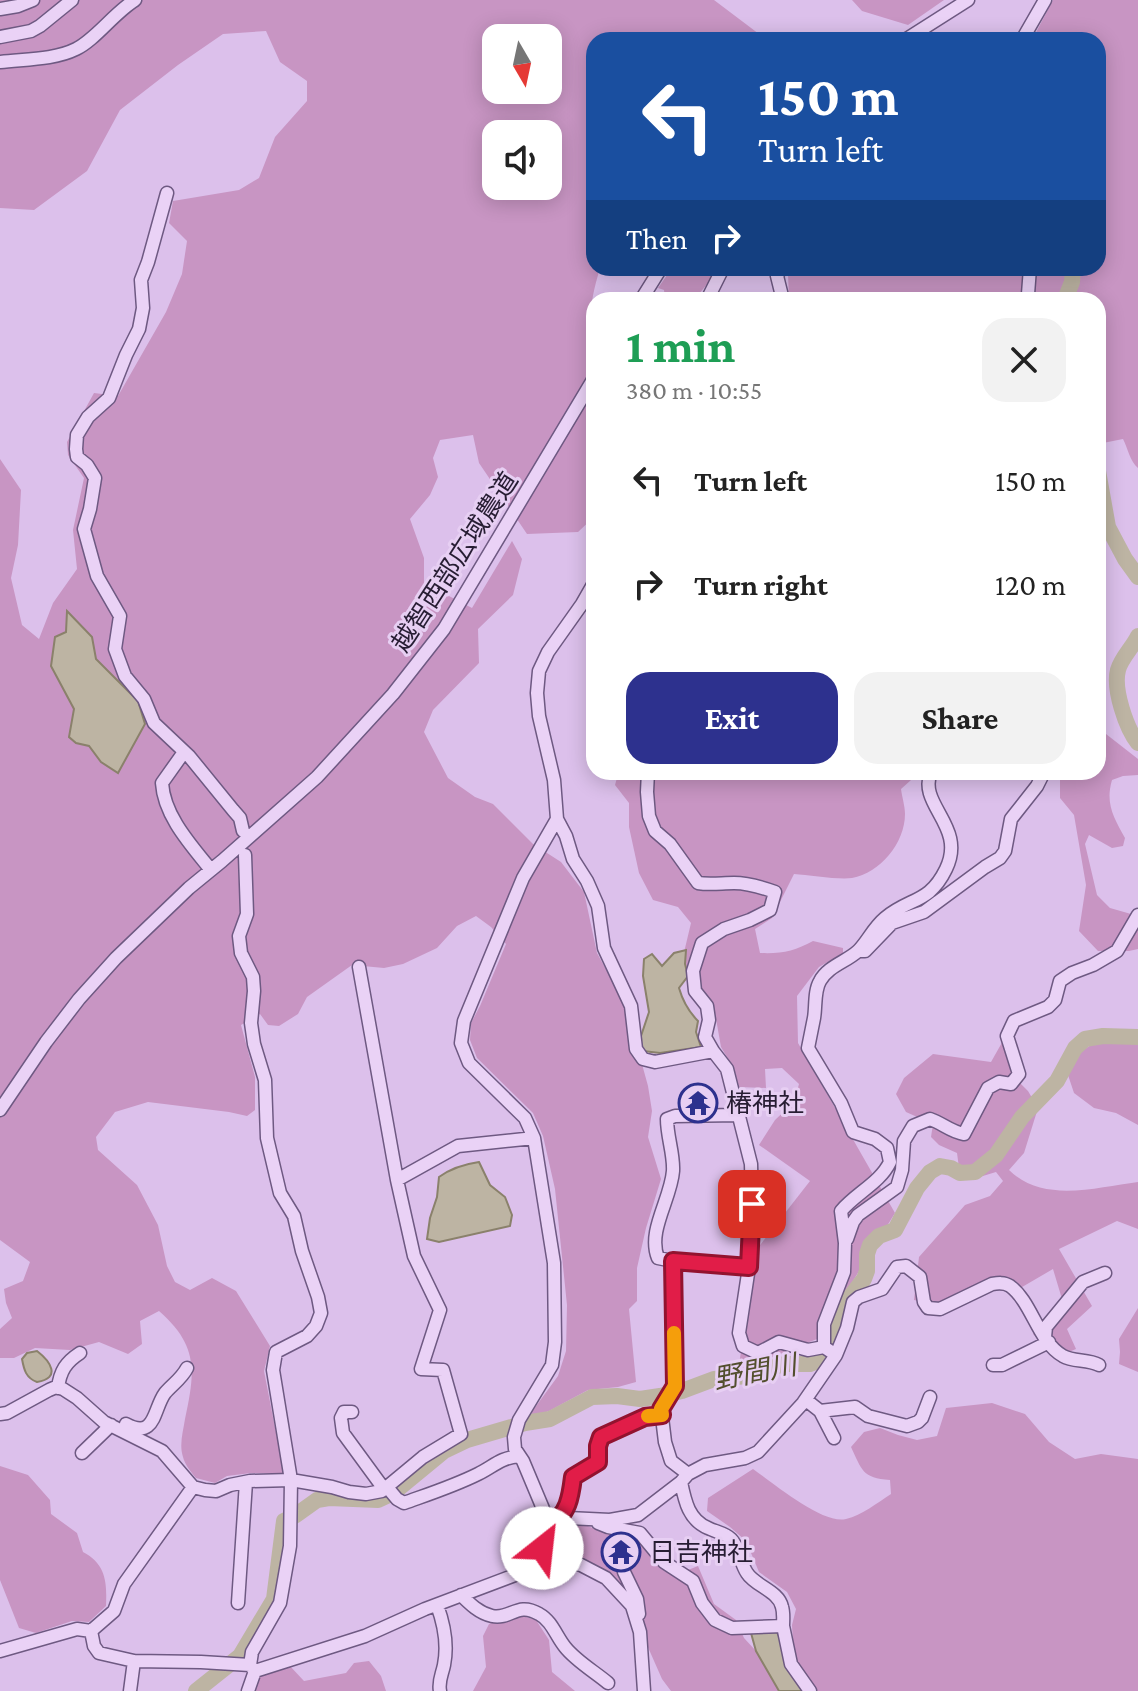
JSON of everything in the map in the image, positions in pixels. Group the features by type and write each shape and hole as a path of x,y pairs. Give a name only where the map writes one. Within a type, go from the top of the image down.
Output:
{"street":[{"path":"0,9 33,0"},
{"path":"0,37 31,31 72,0"},
{"path":"0,62 75,50 135,0"},
{"path":"918,32 968,0"},
{"path":"1027,32 1045,0"},
{"path":"167,193 141,280 143,308 139,329 109,398 88,417 77,435 77,457 95,478 84,529 97,576 120,616 115,649 125,676 144,699 154,723 184,752 240,818 243,831"},
{"name":"越智西部広域農道","path":"0,1110 46,1042 116,958 189,888 317,777 393,694 444,629 586,391"},
{"path":"586,597 539,671 539,716 554,780 557,819 573,859 598,906 604,948 631,1006 636,1049 643,1059 655,1062 713,1051"},
{"path":"184,752 162,783 164,796 187,840 211,870"},
{"path":"648,780 649,816 655,831 670,844 698,883 736,883 775,892 770,910 724,929 702,943 693,971 695,991 707,1006 709,1020 705,1037 727,1069 751,1164 749,1267 739,1333 743,1346 758,1353 779,1342 808,1350 824,1347 836,1355"},
{"path":"824,1347 824,1324 844,1272 845,1243 841,1211 885,1173 890,1162 887,1148 875,1139 853,1132 841,1103 808,1048 819,983 831,968 858,951 872,930 888,916 922,899 936,886 948,866 952,843 945,820 928,792 928,780"},
{"path":"858,951 865,951 892,923 924,912 1000,858 1005,851 1011,819 1040,780"},
{"path":"552,1522 515,1449 514,1437 519,1420 552,1365 555,1342 554,1263 534,1138 525,1118 469,1063 461,1043 464,1021 523,878 557,819"},
{"path":"245,855 247,914 239,936 241,953 253,977 251,1023 265,1080 267,1138 280,1193 294,1216 321,1313 316,1326 307,1336 276,1352 273,1370 291,1480 290,1546 280,1603 252,1652 248,1691"},
{"path":"845,1243 858,1215 897,1187 904,1141 913,1126 930,1119 954,1133 964,1134 988,1088 999,1082 1011,1084 1019,1074 1007,1036 1014,1021 1048,1007 1055,1000 1060,981 1117,951 1138,915"},
{"path":"0,1414 49,1390 63,1389 104,1422 162,1451 193,1487 216,1491 246,1482 291,1480 366,1494 382,1491 423,1457 461,1434 443,1370 421,1369 440,1310 414,1256 397,1180 359,967"},
{"path":"738,1115 675,1116 667,1119 673,1171 655,1249 658,1258 673,1261 749,1267"},
{"path":"397,1180 458,1146 534,1138"},
{"path":"673,1261 675,1386 661,1409 671,1461 685,1478 685,1501 692,1517 706,1528 734,1541 747,1573 782,1605 791,1664 810,1691"},
{"path":"552,1522 568,1518 610,1520 638,1515 705,1465 745,1458 758,1452 806,1400 836,1355 853,1302 882,1289 897,1267 906,1266 920,1277 928,1308 940,1309 992,1284 1009,1286 1020,1297 1051,1346 1065,1357 1099,1365"},
{"path":"1047,1340 1046,1327 1083,1282 1105,1273"},
{"path":"993,1365 1002,1365 1047,1340"},
{"path":"58,1388 64,1366 80,1353"},
{"path":"82,1453 113,1426 147,1427 160,1401 187,1368"},
{"path":"820,1411 855,1407 868,1416 907,1426 922,1418 930,1397"},
{"path":"806,1400 820,1411 834,1438"},
{"path":"352,1412 344,1412 341,1418 343,1433 386,1488 404,1503 467,1479 506,1457 519,1456"},
{"path":"544,1558 543,1532 567,1506 573,1477 598,1462 601,1437 645,1417 662,1415"},
{"path":"238,1603 246,1482"},
{"path":"0,1651 77,1629 91,1631 114,1611 124,1584 193,1487"},
{"path":"587,1519 640,1533 664,1562 693,1581 702,1603 715,1620 732,1628 783,1626"},
{"path":"91,1631 99,1653 134,1661 201,1662 252,1668 365,1636 531,1569 544,1558"},
{"path":"544,1558 581,1565 606,1578 632,1606 640,1632 644,1691"},
{"path":"624,1572 637,1599 638,1626"},
{"path":"461,1595 476,1609 493,1616 504,1616 521,1609 537,1612 547,1620 566,1649 608,1683"},
{"path":"437,1605 443,1619 445,1644 444,1668 438,1683 440,1691"},
{"path":"130,1691 134,1661"}],"shaded area":[{"path":"0,0 714,0 756,32 586,32 586,276 598,276 594,292 586,292 586,524 578,532 527,534 479,463 473,435 440,440 433,458 438,477 430,495 410,519 424,558 424,583 472,608 512,541 522,559 513,595 478,629 479,663 433,710 424,732 448,778 475,797 493,804 533,844 561,862 584,892 597,953 626,1006 648,1086 652,1111 648,1137 661,1179 637,1268 637,1301 629,1309 636,1382 588,1390 549,1411 535,1416 531,1413 558,1376 566,1351 567,1305 555,1189 543,1136 533,1113 477,1058 470,1040 471,1023 506,944 476,916 457,926 437,948 403,964 384,968 352,965 307,997 298,1014 279,1026 268,1025 260,1014 241,1025 255,1077 255,1110 247,1116 148,1102 115,1112 96,1137 98,1150 137,1185 158,1225 167,1266 175,1282 190,1290 212,1278 236,1291 270,1346 264,1371 284,1474 227,1476 215,1483 196,1478 190,1471 181,1443 191,1387 191,1360 181,1336 159,1311 140,1321 142,1344 128,1354 99,1342 70,1350 35,1348 14,1358 0,1358 0,1329 12,1318 4,1289 23,1281 30,1262 0,1240 0,459 21,490 18,545 11,578 22,625 39,639 53,603 77,569 73,530 84,478 68,455 67,442 94,393 118,396 166,312 182,274 187,241 169,223 173,201 239,190 259,178 275,137 307,101 307,81 280,62 266,31 223,34 120,110 87,171 34,210 0,208"},
{"path":"852,0 944,0 908,25 862,11"},
{"path":"1053,0 1138,0 1138,468 1123,439 1106,442 1106,292 789,292 788,276 1106,276 1106,32 1036,32"},
{"path":"666,276 711,276 701,292 664,292 658,288"},
{"path":"67,611 92,637 96,659 138,701 145,724 118,773 101,762 89,746 76,743 69,737 74,709 51,666 55,637 66,632"},
{"path":"1106,734 1138,759 1138,775 1112,780 1110,789 1112,810 1125,838 1123,846 1112,848 1089,835 1085,844 1097,895 1110,908 1138,916 1138,949 1098,951 1079,931 1086,885 1074,815 1060,798 1060,780 1106,780"},
{"path":"616,780 911,780 901,789 905,811 901,836 881,863 852,878 794,874 772,918 755,929 760,953 788,951 813,941 843,948 843,953 819,967 797,996 798,1043 895,1213 817,1339 738,1371 757,1249 810,1181 759,1145 775,1120 794,1102 799,1084 782,1068 765,1069 766,1088 739,1087 734,1069 721,1047 713,1002 681,965 691,923 678,907 653,900 639,873 629,827 629,803 615,785"},
{"path":"686,950 688,976 679,988 686,1006 698,1021 696,1032 701,1047 660,1053 643,1051 639,1042 649,1012 643,976 644,959 652,954 662,966 674,953"},
{"path":"1138,1038 1138,1125 1116,1113 1094,1108 1074,1093 1067,1072 1081,1052 1096,1043"},
{"path":"1004,1039 1019,1082 1038,1108 1024,1153 1009,1170 1038,1187 1054,1190 1071,1191 1138,1182 1138,1229 1117,1221 1059,1249 1092,1306 1067,1329 1076,1349 1057,1357 1033,1334 1062,1299 1053,1269 1017,1290 971,1287 940,1306 914,1300 919,1257 965,1205 990,1196 1003,1181 996,1172 973,1179 959,1168 957,1153 939,1145 931,1137 933,1124 906,1112 896,1094 904,1078 933,1054 991,1062"},
{"path":"479,1162 490,1185 505,1197 512,1215 510,1226 439,1242 427,1239 439,1177 458,1167"},
{"path":"1138,1308 1138,1372 1119,1364 1119,1339"},
{"path":"37,1351 49,1364 51,1373 45,1380 37,1382 26,1373 22,1359 27,1353"},
{"path":"992,1403 1025,1414 1049,1442 1075,1459 1101,1454 1138,1459 1138,1691 671,1691 662,1679 634,1605 624,1590 555,1555 549,1548 570,1523 583,1524 602,1532 635,1537 652,1558 673,1576 698,1566 714,1604 736,1620 744,1638 756,1651 781,1656 793,1643 792,1625 796,1609 787,1592 759,1572 746,1541 707,1511 708,1498 753,1469 812,1510 836,1519 852,1517 891,1494 890,1480 868,1475 851,1447 864,1432 880,1428 917,1440 937,1436 946,1408"},
{"path":"0,1466 28,1475 50,1500 51,1514 77,1533 83,1552 101,1568 106,1606 89,1622 72,1621 36,1633 19,1628 0,1580"},
{"path":"516,1614 536,1620 549,1640 552,1672 575,1691 473,1691 486,1667 483,1636 489,1624"},
{"path":"777,1632 804,1691 779,1691 756,1651 751,1633"},
{"path":"369,1661 381,1676 386,1691 254,1691 260,1674 289,1665 304,1681 346,1673 354,1663"}],"waterway":[{"name":"野間川","path":"1068,292 1072,276"},
{"name":"野間川","path":"1106,516 1108,527 1138,577"},
{"name":"野間川","path":"1138,636 1122,661 1117,678 1122,708 1138,743"},
{"name":"野間川","path":"196,1691 240,1656 274,1599 284,1521 317,1500 378,1500 393,1493 444,1451 467,1440 550,1419 592,1397 640,1399 660,1396 714,1379 747,1376 784,1364 810,1364 823,1359 833,1343 850,1297 864,1279 870,1245 879,1236 895,1230 917,1188 930,1172 940,1166 960,1173 975,1172 996,1155 1022,1117 1057,1081 1075,1048 1085,1039 1138,1037"}],"slow traffic":[{"path":"648,1416 662,1415 661,1409 675,1386 674,1333"}],"place":[{"name":"椿神社","path":"698,1103"},
{"name":"日吉神社","path":"621,1552"}],"route":[{"path":"542,1548 543,1532 567,1506 573,1477 597,1464 601,1437 627,1423 653,1414 662,1415 661,1409 675,1386 673,1261 749,1267 752,1204"}]}
